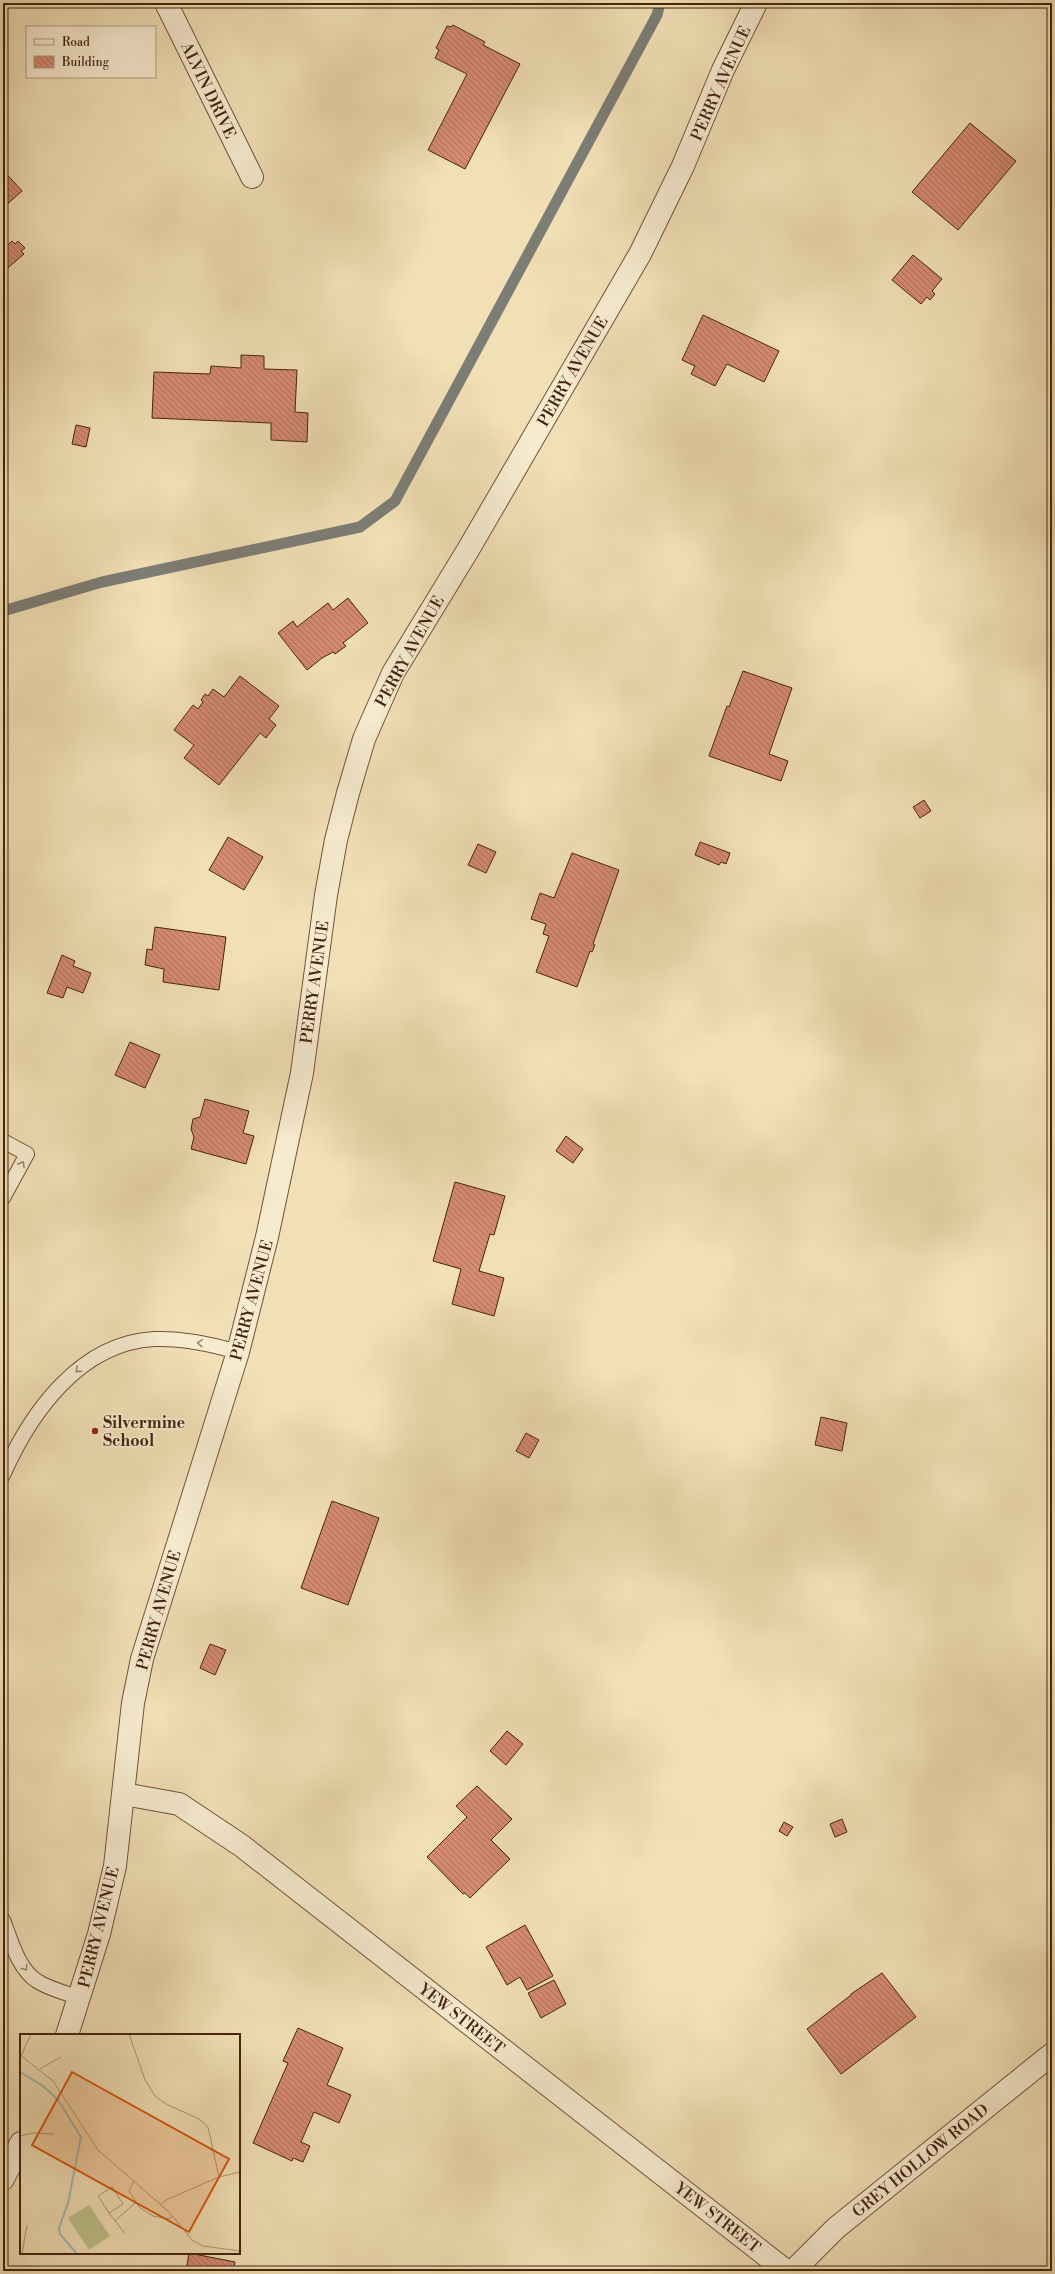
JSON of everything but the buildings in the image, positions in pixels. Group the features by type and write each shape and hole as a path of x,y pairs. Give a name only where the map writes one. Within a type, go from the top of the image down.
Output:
{"street":[{"name":"ALVIN DRIVE","path":"166,3 252,177"},
{"name":"PERRY AVENUE","path":"67,2034 99,1934 115,1866 124,1794 132,1703 142,1659 238,1352 268,1237 302,1074 326,895 336,840 356,763 367,732 386,689 405,653 468,550 640,254 683,166 723,70 756,3"},
{"name":"YEW STREET","path":"124,1794 180,1804 242,1846 786,2271"},
{"name":"GREY HOLLOW ROAD","path":"794,2271 836,2228 1052,2054"},
{"path":"3,2179 20,2145"}],"lane":[{"path":"3,1141 27,1154 3,1198"},
{"path":"3,1476 13,1453 33,1419 57,1388 86,1362 121,1345 154,1339 207,1343 238,1352"},
{"path":"3,1920 14,1948 26,1971 37,1981 80,1998"}],"waterway":[{"path":"3,611 102,582 360,527 395,501 657,15 660,3"}],"place":[{"name":"Silvermine School","path":"95,1431"}]}
